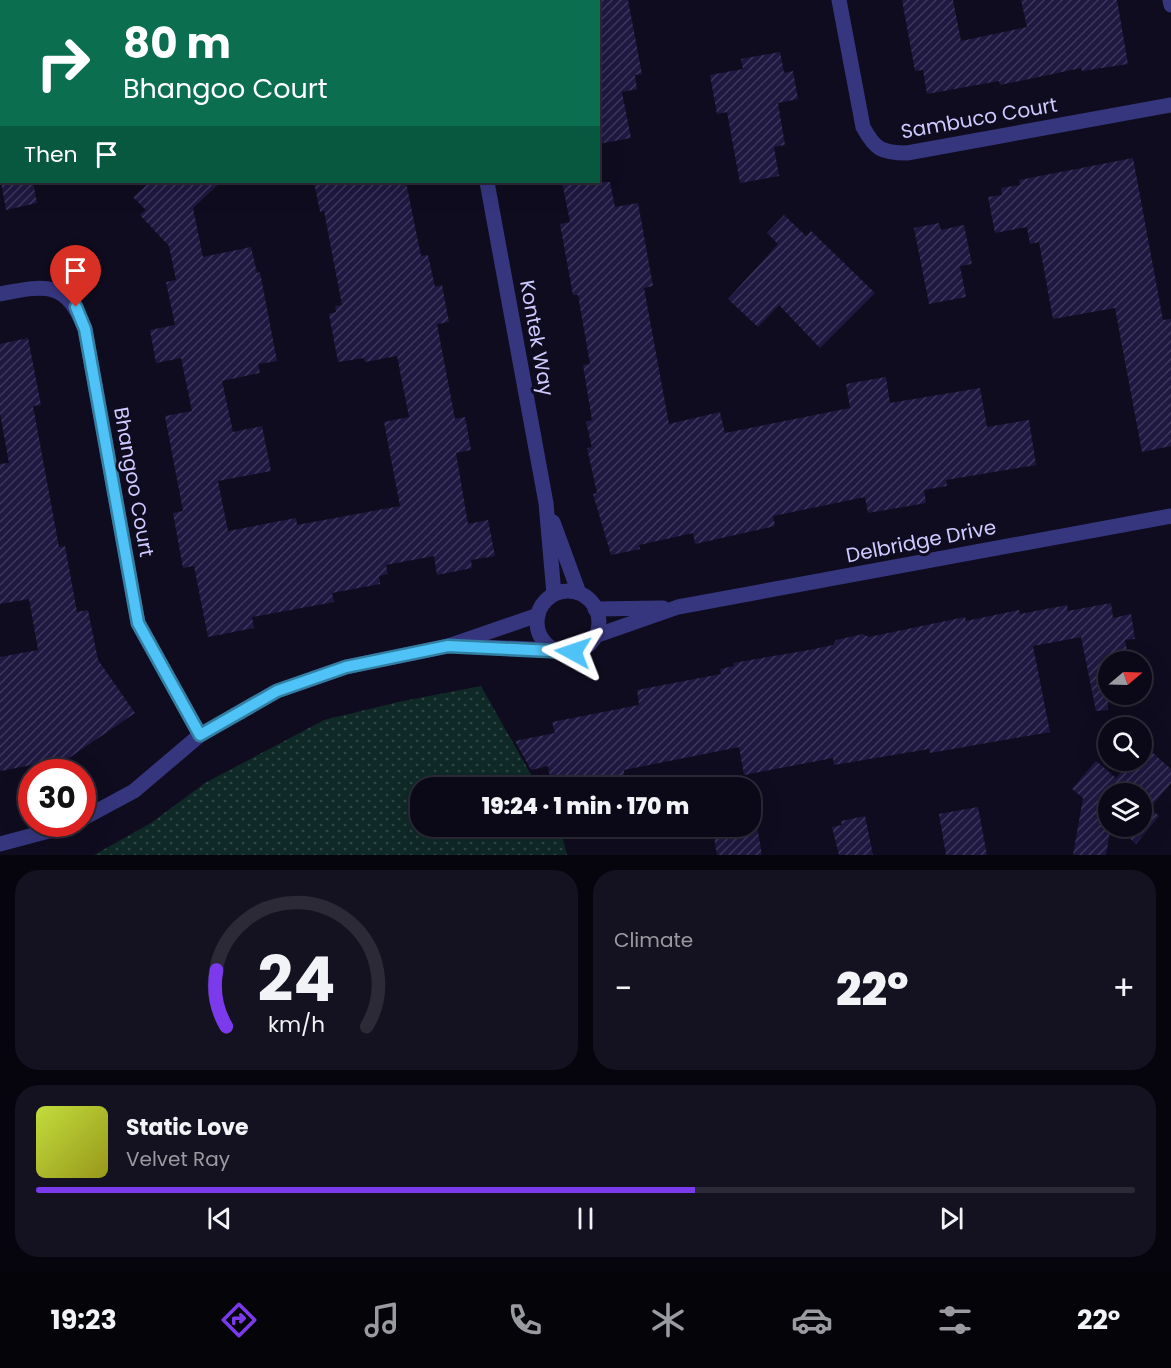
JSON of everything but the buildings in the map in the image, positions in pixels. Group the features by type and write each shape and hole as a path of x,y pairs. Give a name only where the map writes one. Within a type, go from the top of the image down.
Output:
{"street":[{"name":"Sambuco Court","path":"839,0 863,126 872,143 887,153 907,153 1171,105"},
{"path":"1170,0 1171,5"},
{"name":"Kontek Way","path":"487,183 546,503 554,594"},
{"name":"Bhangoo Court","path":"0,294 39,287 59,292 76,307 85,329 138,623 200,735"},
{"name":"Kontek Way","path":"546,503 579,593"},
{"name":"Delbridge Drive","path":"594,636 678,608 1171,516"},
{"path":"448,646 573,652 589,644 598,627 596,609 586,597 579,593 571,591 554,594 540,607 538,615 540,636 555,650"},
{"name":"Delbridge Drive","path":"596,609 678,608"},
{"path":"96,811 134,791 200,735 277,691 346,667 448,646 538,615"},
{"path":"0,844 26,837"}],"green space":[{"path":"481,686 532,777 410,777 410,837 562,837 567,855 94,855 151,823 205,783 324,720 398,702"}],"route":[{"path":"76,307 85,329 138,623 200,735 277,691 346,667 448,646 573,652"}]}
